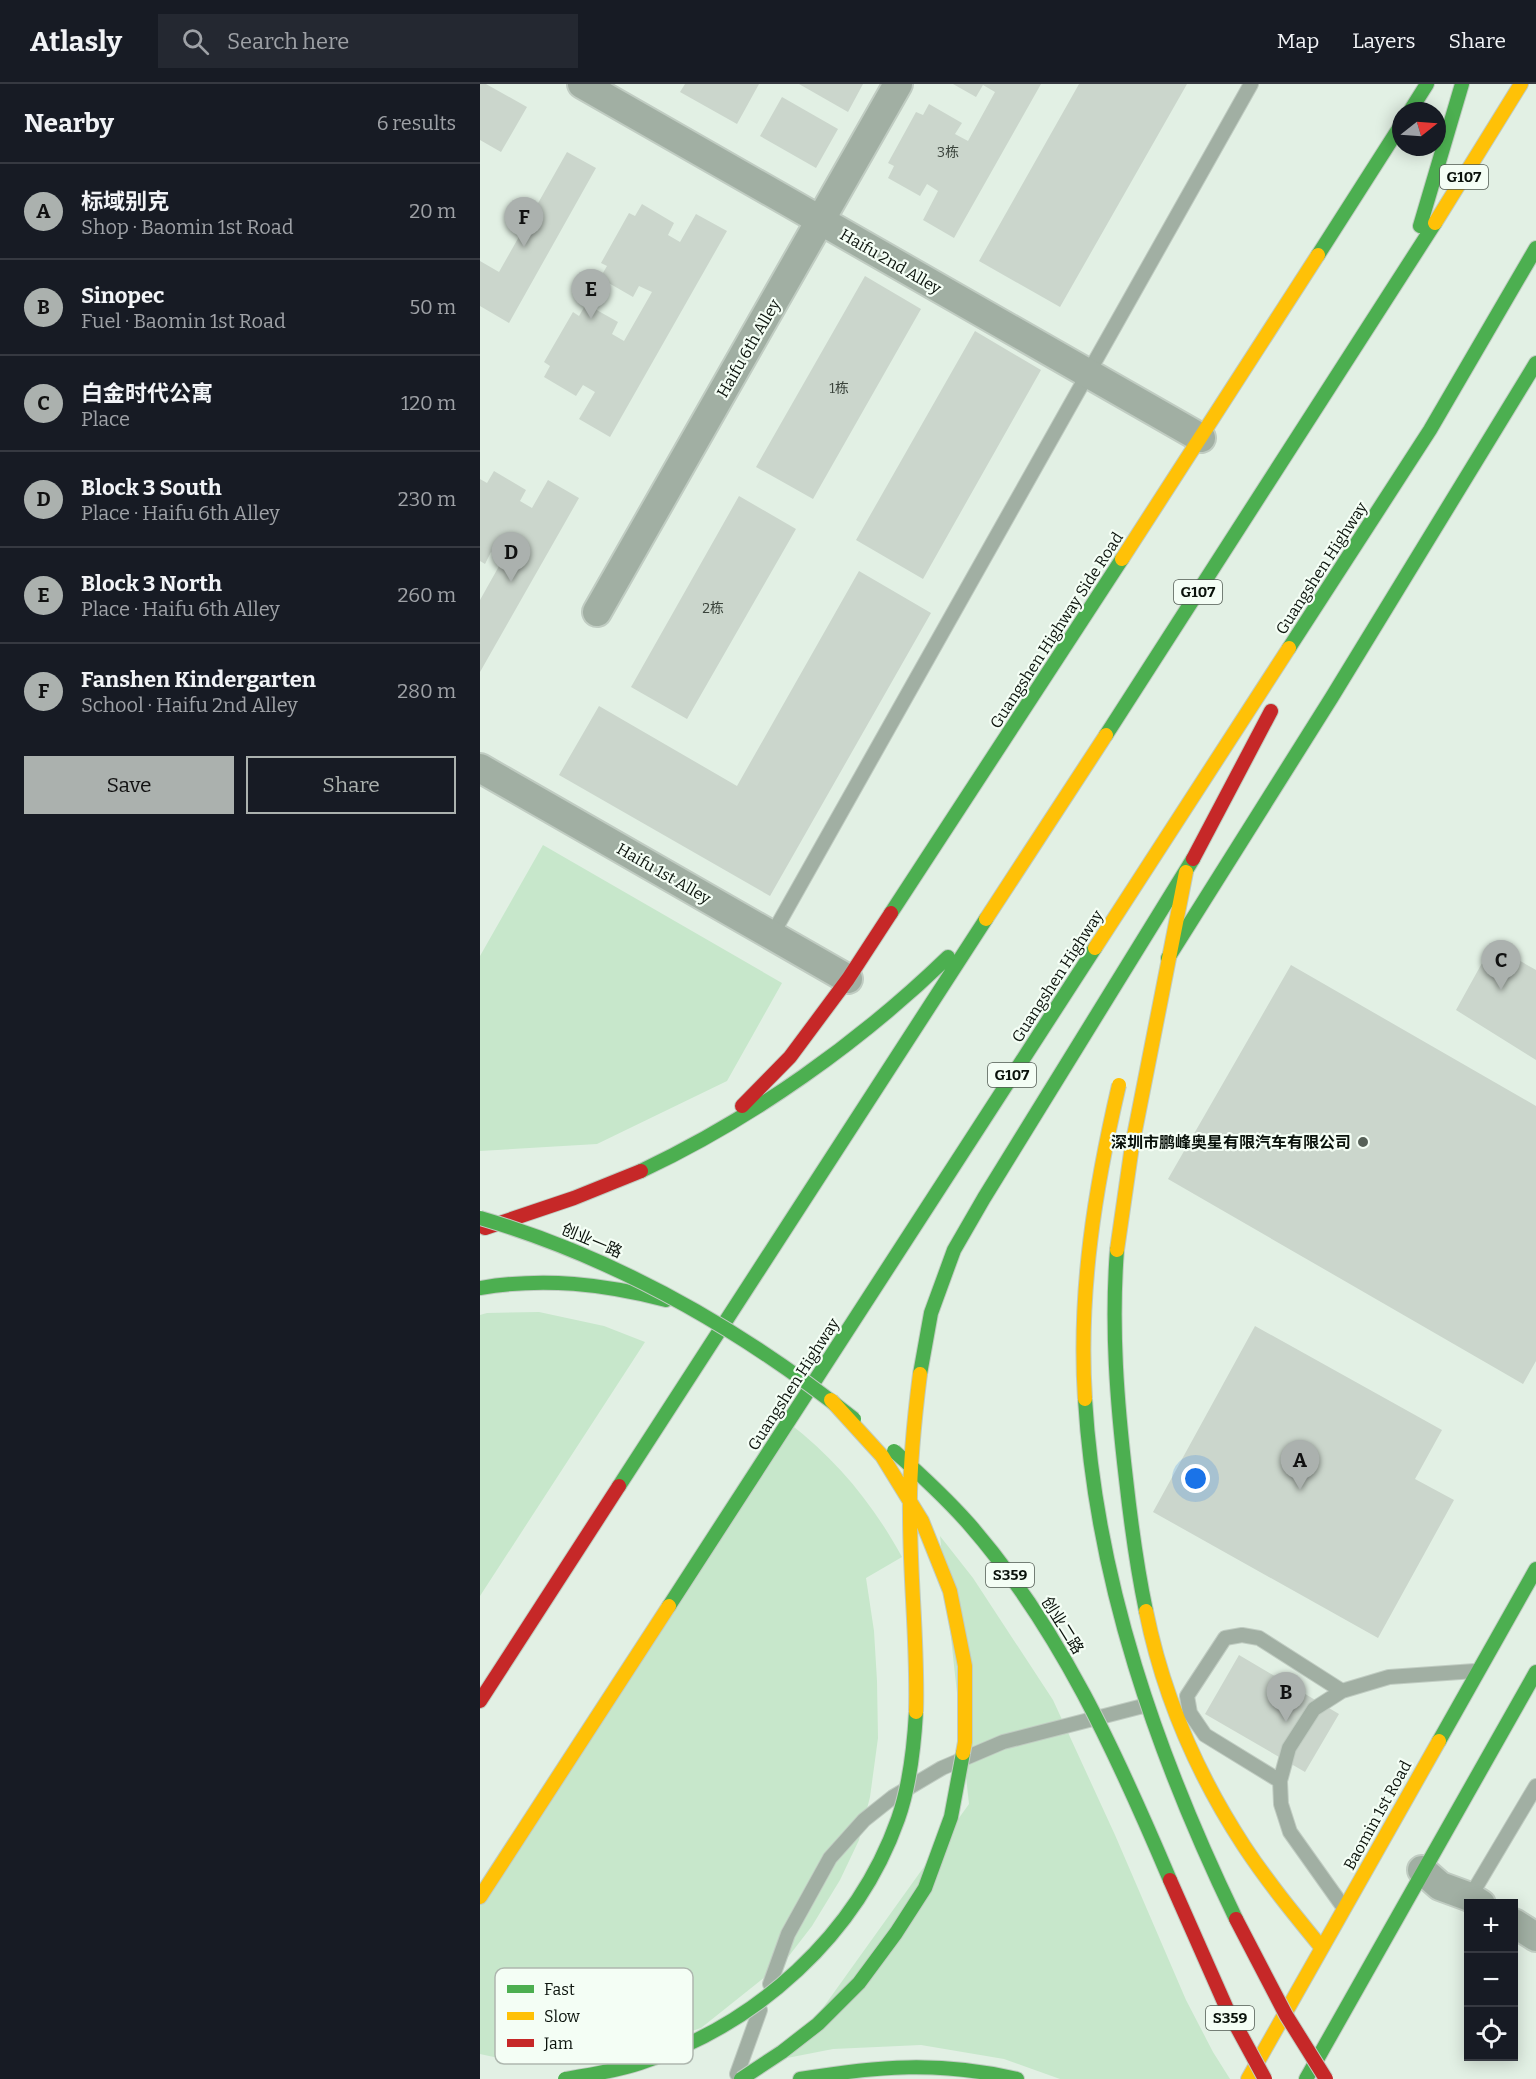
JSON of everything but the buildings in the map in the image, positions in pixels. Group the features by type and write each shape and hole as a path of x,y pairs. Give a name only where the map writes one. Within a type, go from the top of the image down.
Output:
{"main road":[{"path":"1416,102 1427,84"},
{"path":"1407,269 1462,84"},
{"name":"G107","path":"480,1701 1407,269 1521,84"},
{"name":"Guangshen Highway Side Road","path":"714,1132 790,1057 848,979 1201,438 1392,139"},
{"name":"Guangshen Highway","path":"480,1898 1430,430 1536,248"},
{"path":"1144,1016 1166,962 1332,697 1536,363"},
{"path":"1295,664 1366,529"},
{"path":"693,2041 726,2024 762,2000 796,1973 853,1909 877,1872 898,1821 911,1766 915,1701 910,1483 920,1374 932,1313 954,1250 1186,872 1279,695"},
{"path":"1186,872 1166,962 1129,1163 1120,1225 1114,1302 1116,1376 1131,1526 1155,1650 1197,1761 1223,1811 1262,1874 1321,1947"},
{"path":"480,1230 610,1185 660,1162 771,1097 863,1032 913,990 990,915"},
{"path":"1121,1080 1097,1176 1083,1291 1084,1409 1089,1466 1098,1523 1113,1592 1132,1661 1204,1851 1252,1955 1278,2004 1326,2079"},
{"name":"创业一路","path":"480,1218 540,1236 606,1263 686,1304"},
{"path":"480,1288 540,1281 589,1284 638,1292 686,1304"},
{"name":"创业二路","path":"686,1304 761,1348 831,1400 904,1460 956,1509 999,1560 1042,1621 1075,1676 1110,1746 1218,1993 1265,2079"},
{"path":"741,2079 782,2052 818,2024 859,1983 896,1933 924,1888 951,1817 965,1742 964,1666 950,1591 922,1521 882,1456 831,1400"},
{"name":"Baomin 1st Road","path":"1248,2079 1536,1569"},
{"path":"1306,2079 1422,1870 1536,1672"},
{"path":"565,2079 607,2072 634,2064"},
{"path":"800,2079 864,2069 928,2065 997,2073 1017,2079"}],"street":[{"name":"Haifu 2nd Alley","path":"582,84 1201,438"},
{"name":"Haifu 6th Alley","path":"597,612 898,84"},
{"name":"Haifu 1st Alley","path":"480,768 848,979"},
{"path":"1422,1870 1440,1886 1473,1899"},
{"path":"1518,1926 1536,1937"}],"lane":[{"path":"772,935 1251,84"},
{"path":"1280,1781 1205,1735 1190,1713 1187,1696 1225,1638 1242,1635 1259,1638 1342,1691"},
{"path":"1344,1908 1290,1832 1281,1804 1280,1781 1289,1748 1314,1708 1342,1691 1389,1677 1477,1671"},
{"path":"736,2079 788,1934 830,1858 864,1820 893,1797 942,1768 1003,1742 1187,1696"},
{"path":"1477,1899 1536,1786"}],"green space":[{"path":"543,845 782,983 727,1081 597,1144 480,1151 480,956"},
{"path":"539,1312 604,1326 645,1342 480,1596 480,1315"},
{"path":"789,1423 823,1452 853,1484 879,1519 902,1557 866,1578 874,1631 877,1681 878,1738 870,1797 859,1840 840,1880 812,1926 785,1961 701,2028 693,2031 693,1968 495,1968 495,2057 480,2054 480,1901"},
{"path":"940,1536 973,1578 1053,1700 1115,1835 1186,2000 1230,2079 1060,2079 1004,2059 921,2045 833,2049 787,2058 969,1804"}],"traffic: fast":[{"path":"1416,102 1427,84"},
{"path":"1420,226 1462,84"},
{"path":"1318,255 1392,139"},
{"path":"1106,735 1435,223"},
{"path":"1289,648 1430,430 1536,248"},
{"path":"1168,958 1332,697 1536,363"},
{"path":"891,913 1122,559"},
{"path":"920,1374 931,1313 954,1250 1193,859"},
{"path":"619,1486 986,919"},
{"path":"669,1606 1095,948"},
{"path":"641,1171 724,1127 803,1076 878,1019 948,957"},
{"path":"480,1218 581,1254 677,1300 767,1355 854,1419"},
{"path":"1117,1250 1115,1336 1118,1393 1130,1513 1146,1611"},
{"path":"480,1288 527,1283 574,1284 597,1286 666,1300"},
{"path":"1085,1399 1091,1467 1102,1534 1135,1666 1156,1730 1181,1794 1236,1919"},
{"path":"894,1451 933,1486 969,1524 1002,1564 1059,1649 1107,1740 1170,1880"},
{"path":"1439,1741 1536,1569"},
{"path":"1306,2079 1536,1672"},
{"path":"693,2041 724,2025 762,2000 798,1970 829,1937 857,1901 880,1861 898,1819 911,1766 916,1712"},
{"path":"741,2079 782,2052 818,2024 859,1983 896,1933 925,1888 951,1817 963,1753"},
{"path":"565,2079 612,2071 636,2064"},
{"path":"800,2079 908,2067 989,2073 1017,2079"}],"traffic: slow":[{"path":"1435,223 1521,84"},
{"path":"1122,559 1318,255"},
{"path":"1095,948 1289,648"},
{"path":"986,919 1106,735"},
{"path":"1117,1250 1132,1146 1186,872"},
{"path":"1085,1399 1084,1319 1090,1240 1119,1085"},
{"path":"916,1712 910,1497 912,1444 920,1374"},
{"path":"831,1400 882,1456 922,1521 950,1591 965,1666 963,1753"},
{"path":"480,1897 669,1606"},
{"path":"1146,1611 1172,1703 1211,1791 1253,1859 1321,1947"},
{"path":"1248,2079 1439,1741"}],"traffic: jam":[{"path":"1193,859 1271,711"},
{"path":"742,1106 790,1057 848,979 891,913"},
{"path":"485,1228 574,1198 641,1171"},
{"path":"480,1701 619,1486"},
{"path":"1170,1880 1227,2009 1265,2079"},
{"path":"1236,1919 1286,2015 1326,2079"}],"place":[{"name":"Fanshen Kindergarten","path":"524,247"},
{"name":"Block 3 North","path":"591,319"},
{"name":"Block 3 South","path":"511,582"},
{"name":"白金时代公寓","path":"1501,990"},
{"name":"深圳市鹏峰奥星有限汽车有限公司","path":"1363,1142"},
{"name":"标域别克","path":"1300,1490"},
{"name":"Sinopec","path":"1286,1722"}]}
